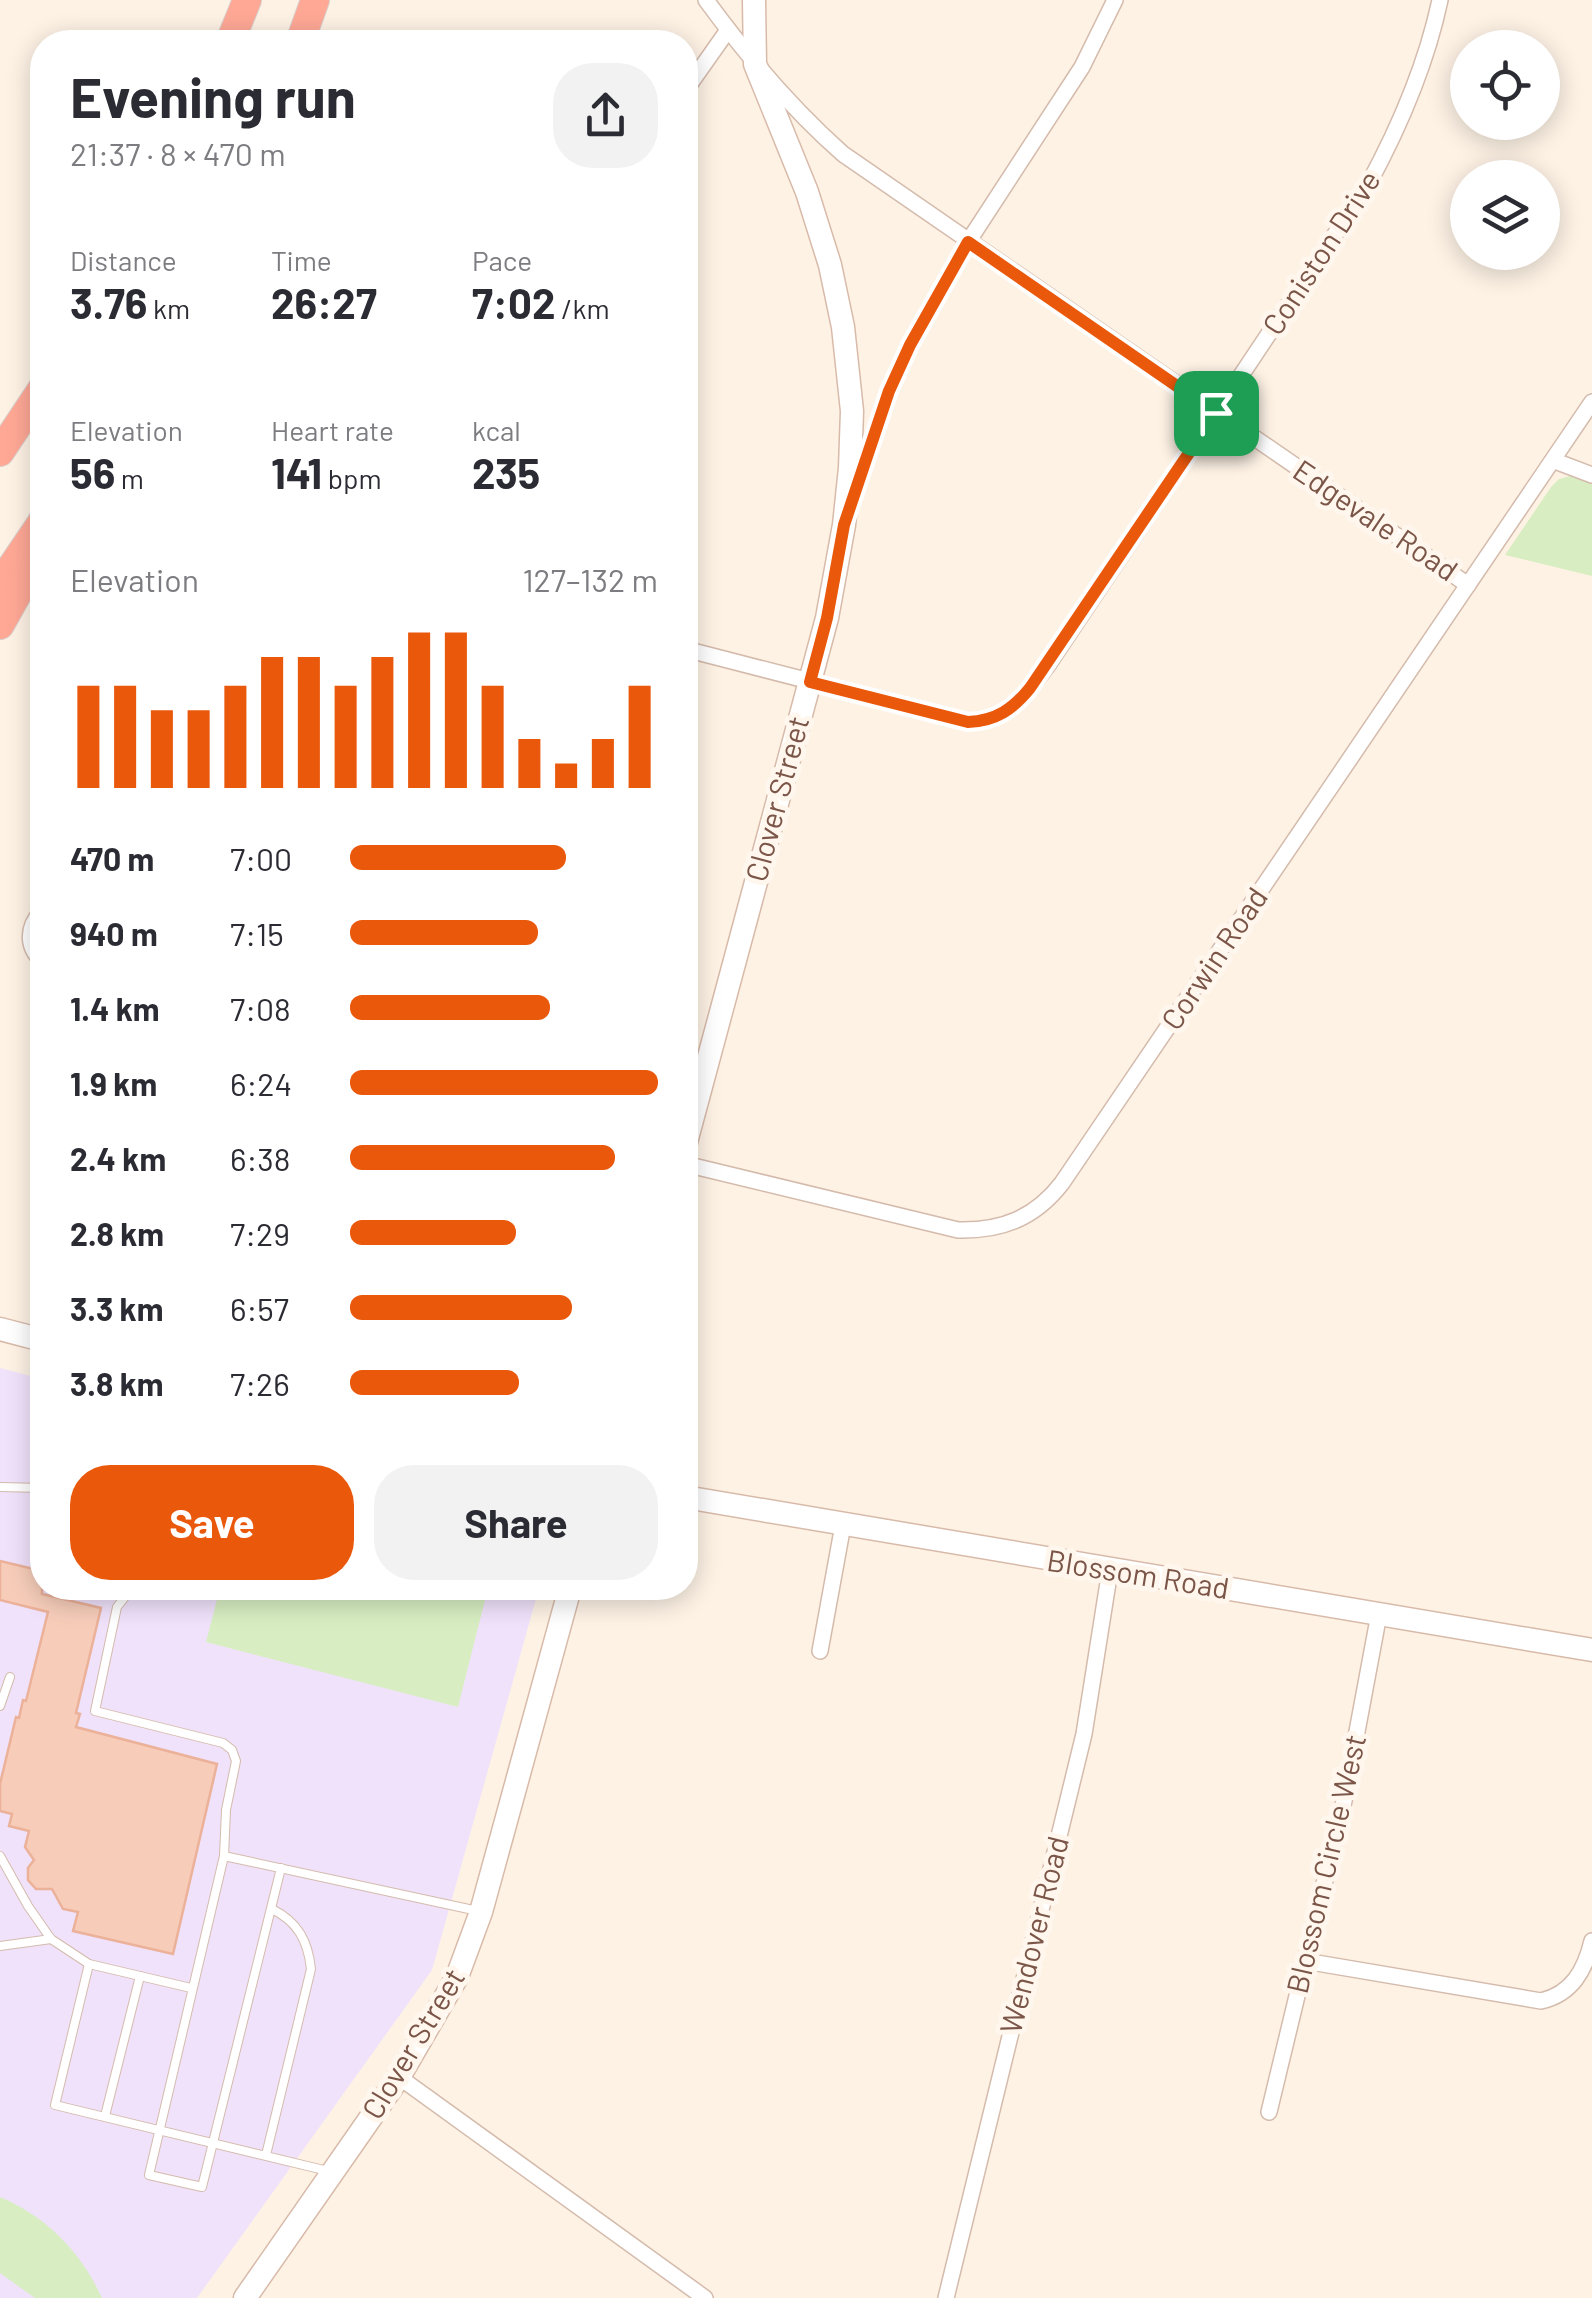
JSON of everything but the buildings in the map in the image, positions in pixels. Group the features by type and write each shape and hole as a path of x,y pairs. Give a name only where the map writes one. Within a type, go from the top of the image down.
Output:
{"highway":[{"path":"235,30 246,0"},
{"path":"304,30 315,0"},
{"path":"0,449 30,408"},
{"path":"0,584 30,540"},
{"path":"0,624 30,571"}],"street":[{"name":"Clover Street","path":"698,1098 827,618 844,525 852,411 843,327 830,265 807,192 755,64 706,0"},
{"path":"754,0 755,64"},
{"path":"844,525 889,391 910,345 968,242 1082,66 1116,0"},
{"name":"Coniston Drive","path":"698,652 968,722 982,722 1003,714 1017,703 1048,665 1368,185 1401,124 1440,0"},
{"path":"698,73 728,30"},
{"name":"Edgevale Road","path":"755,64 809,125 842,154 1468,585"},
{"name":"Corwin Road","path":"698,1167 958,1230 993,1228 1033,1213 1062,1183 1592,402"},
{"path":"1555,461 1592,476"},
{"path":"0,1329 30,1337"},
{"name":"Blossom Road","path":"698,1499 1592,1650"},
{"path":"820,1651 843,1525"},
{"name":"Wendover Road","path":"946,2298 1084,1734 1110,1570"},
{"name":"Clover Street","path":"245,2298 400,2076 448,1996 482,1912 567,1600"},
{"name":"Blossom Circle West","path":"1268,2112 1344,1801 1379,1614"},
{"path":"1305,1961 1541,2001 1571,1986 1592,1941"},
{"path":"400,2076 705,2298"}],"lane":[{"path":"0,1487 30,1488"},
{"path":"124,1600 118,1608 94,1710 223,1743 232,1750 236,1761 226,1810 224,1856 148,2175 202,2187 281,1868"},
{"path":"0,1706 10,1677"},
{"path":"0,1856 51,1938 89,1964 191,1988"},
{"path":"224,1856 482,1912"},
{"path":"266,2155 310,1969 309,1950 298,1928 272,1909"},
{"path":"0,1946 51,1938"},
{"path":"89,1964 54,2104 332,2172"},
{"path":"106,2116 140,1976"}],"shaded area":[{"path":"0,1368 30,1376 30,1600 536,1600 432,1970 197,2298 0,2298"}],"green space":[{"path":"1570,476 1592,483 1592,576 1505,555 1551,487"},
{"path":"217,1600 485,1600 458,1707 206,1642"},
{"path":"0,2197 33,2215 61,2238 84,2266 102,2298 35,2298 0,2273"}],"route":[{"path":"968,242 1216,413 1048,665 1003,714 982,722 968,722 810,682 827,618 844,525 889,391 968,242"}]}
